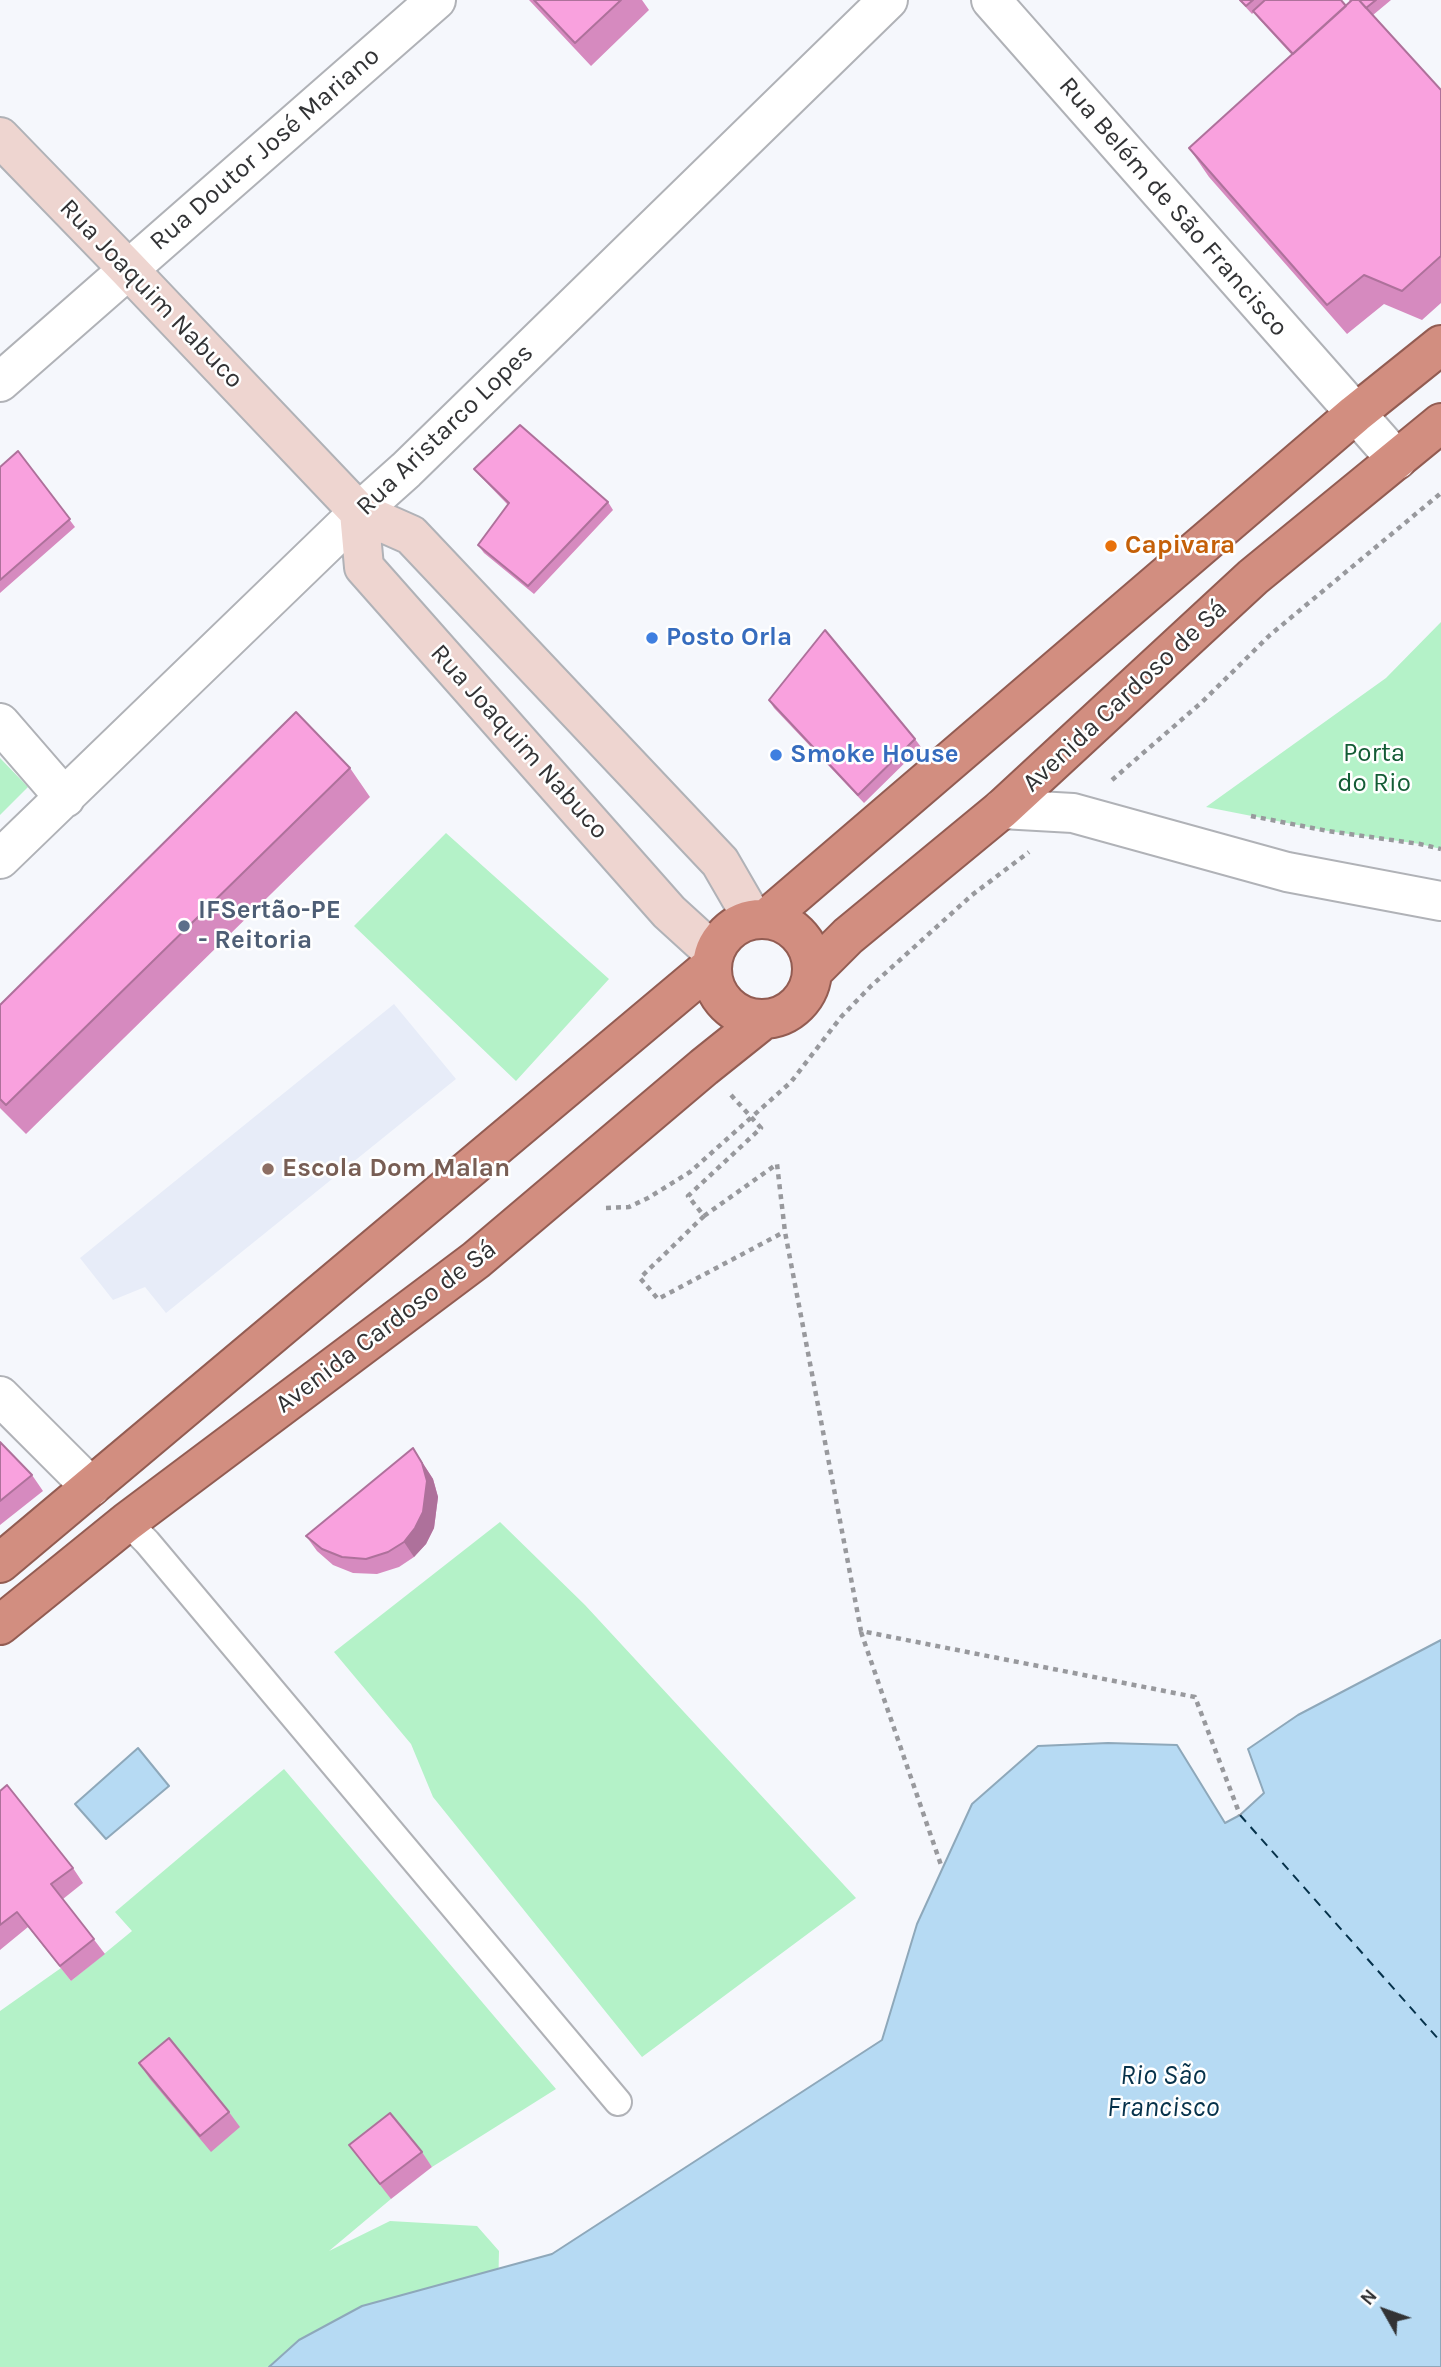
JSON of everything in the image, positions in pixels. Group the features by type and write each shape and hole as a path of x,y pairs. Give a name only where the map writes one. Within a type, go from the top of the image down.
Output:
{"highway":[{"path":"759,919 1354,414 1441,345"},
{"name":"Avenida Cardoso de Sá","path":"812,972 848,936 1002,809 1253,577 1441,423"},
{"path":"759,919 779,922 800,936 811,959 812,972 804,996 797,1005 787,1013 764,1020 737,1013 725,1005 713,980 713,960 720,940 740,923 759,919"},
{"path":"0,1563 713,960"},
{"name":"Avenida Cardoso de Sá","path":"0,1625 127,1522 476,1260 704,1067 764,1020"}],"main road":[{"name":"Rua Joaquim Nabuco","path":"0,137 359,512 411,535 720,862 759,919"},
{"name":"Rua Joaquim Nabuco","path":"359,512 364,567 713,960"}],"street":[{"name":"Rua Doutor José Mariano","path":"0,382 436,0"},
{"name":"Rua Aristarco Lopes","path":"0,859 359,512 416,461 888,0"},
{"name":"Rua Belém de São Francisco","path":"990,0 1397,460"},
{"path":"0,723 65,798"},
{"path":"1002,809 1073,813 1287,872 1441,901"},
{"path":"0,1396 91,1487"}],"lane":[{"path":"127,1522 147,1542 618,2102"}],"path":[{"path":"1120,774 1128,782"},
{"path":"1247,815 1441,849"},
{"path":"704,1067 761,1128 688,1196 704,1216"},
{"path":"785,1231 658,1299 640,1278 704,1216 777,1164 785,1231 861,1631 942,1868"},
{"path":"861,1631 1195,1697 1240,1815"}],"shaded area":[{"name":"Escola Dom Malan","path":"394,1004 456,1079 166,1313 145,1287 113,1300 80,1258"}],"green space":[{"name":"Porta do Rio","path":"1441,622 1441,849 1328,831 1206,807 1386,678"},
{"path":"0,758 28,787 0,815"},
{"path":"446,833 609,979 516,1081 354,926"},
{"path":"500,1522 585,1605 856,1898 642,2057 433,1797 411,1744 334,1652"},
{"path":"284,1769 556,2089 432,2167 402,2128 391,2199 329,2251 390,2221 477,2226 499,2251 498,2295 461,2367 0,2367 0,2011 61,1968 71,1981 132,1931 115,1912"}],"water":[{"name":"Rio São Francisco","path":"1441,1640 1441,2367 269,2367 299,2340 362,2306 552,2254 882,2040 917,1924 972,1804 1038,1746 1108,1743 1177,1745 1225,1823 1240,1815 1264,1793 1248,1749 1298,1715"},
{"path":"138,1748 169,1786 106,1839 75,1804"}],"building":[{"path":"534,0 621,0 575,43"},
{"path":"1240,0 1253,0 1246,6"},
{"path":"1265,0 1341,0 1346,6 1293,54 1253,11"},
{"path":"1352,0 1359,0 1441,90 1441,256 1402,291 1364,275 1327,305 1189,148"},
{"path":"1359,0 1376,0 1366,8"},
{"path":"520,425 608,502 528,586 478,545 509,503 474,469"},
{"path":"18,451 70,519 0,580 0,467"},
{"path":"825,630 915,739 858,795 769,700"},
{"path":"296,712 350,768 6,1105 0,1099 0,1005"},
{"path":"0,1442 32,1475 0,1501"},
{"path":"413,1448 422,1463 427,1481 423,1512 404,1542 388,1552 366,1559 342,1557 322,1549 306,1536"},
{"path":"7,1785 73,1868 51,1884 94,1939 60,1966 17,1912 0,1925 0,1791"},
{"path":"169,2038 229,2112 200,2136 139,2063"},
{"path":"390,2113 422,2152 380,2184 349,2145"}],"ferry route":[{"path":"1240,1815 1441,2042"}],"place":[{"name":"Capivara","path":"1111,546"},
{"name":"Posto Orla","path":"652,638"},
{"name":"Smoke House","path":"776,755"},
{"name":"IFSertão-PE - Reitoria","path":"184,926"},
{"name":"Escola Dom Malan","path":"268,1169"}]}
